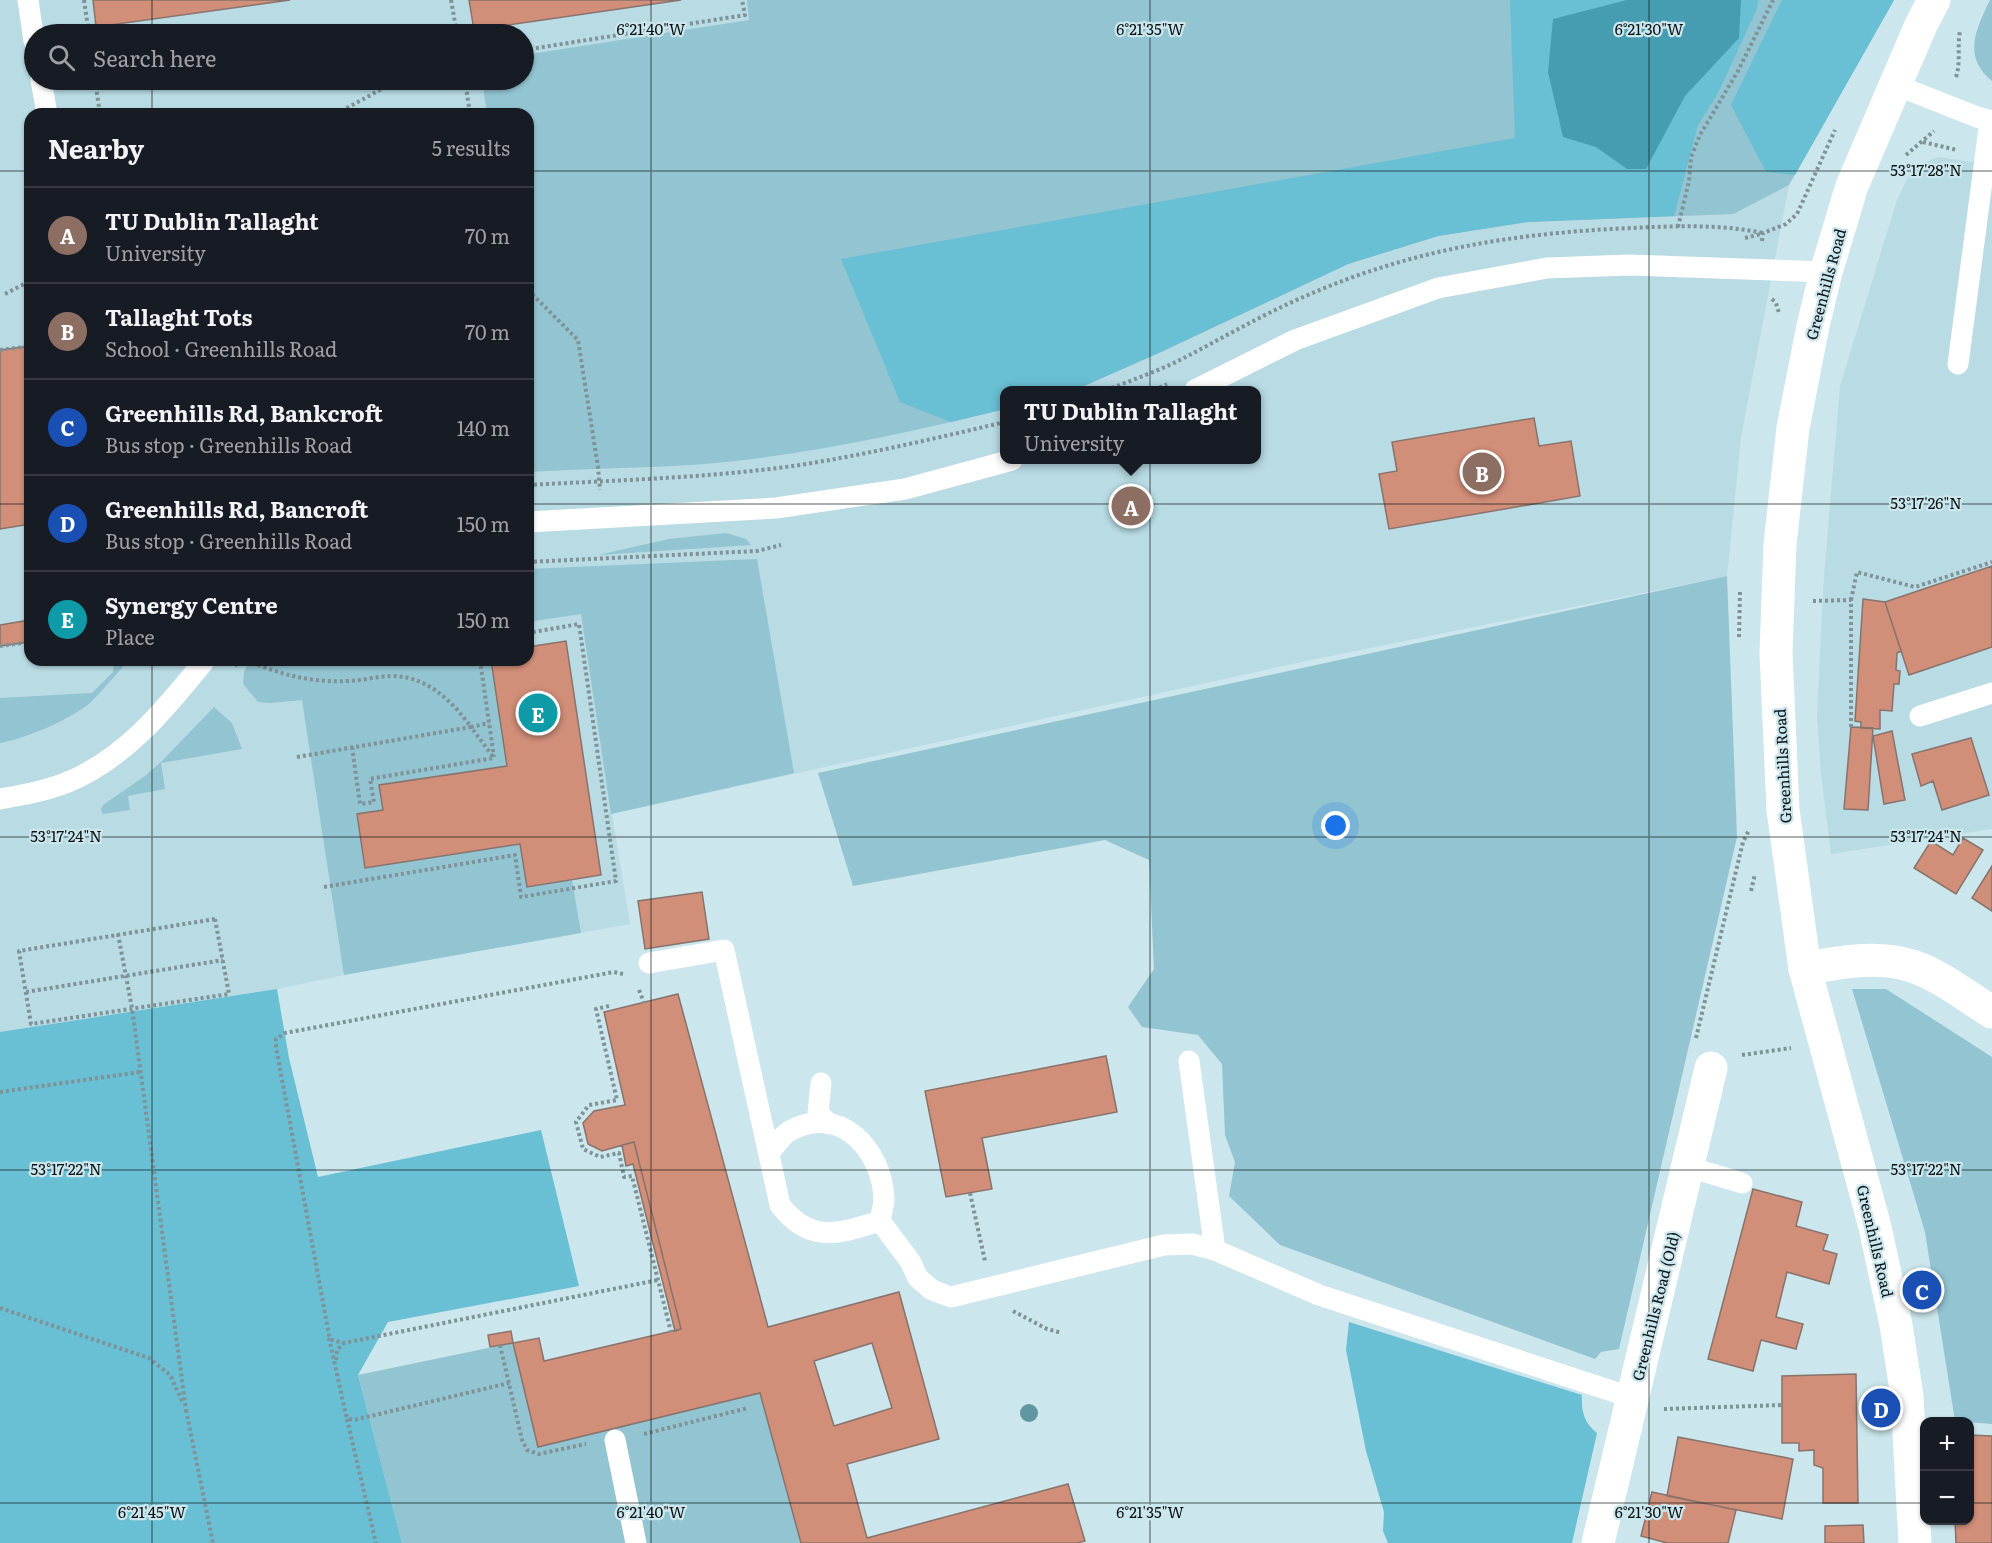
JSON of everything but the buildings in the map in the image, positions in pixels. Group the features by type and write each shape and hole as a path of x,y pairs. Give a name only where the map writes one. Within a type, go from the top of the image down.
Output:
{"main road":[{"name":"Greenhills Road","path":"1915,1543 1907,1396 1896,1324 1875,1227 1805,969 1783,810 1776,653 1780,544 1793,428 1826,272 1852,186 1921,25 1934,0"},
{"path":"1805,969 1855,961 1884,961 1911,966 1930,974 1992,1012"},
{"name":"Greenhills Road (Old)","path":"1598,1543 1645,1404 1689,1167 1703,1058"}],"lane":[{"path":"28,0 32,24"},
{"path":"1896,85 1991,121 1958,364"},
{"path":"43,90 46,108"},
{"path":"1203,386 1295,340 1438,288 1547,268 1629,265 1826,272"},
{"path":"534,522 776,508 905,489 1000,462"},
{"path":"0,799 30,794 67,783 98,767 134,741 193,666"},
{"path":"1920,716 1992,693"},
{"path":"649,963 724,950 780,1205 791,1218 807,1230 826,1234 847,1232 880,1221"},
{"path":"1189,1061 1215,1250"},
{"path":"821,1083 818,1113 829,1124"},
{"path":"769,1153 786,1133 809,1123 843,1126 865,1145 879,1171 884,1199 880,1221 910,1261 918,1278 932,1290 951,1297 1164,1245 1192,1244 1215,1250 1319,1295 1645,1404"},
{"path":"1689,1167 1742,1183"},
{"path":"615,1440 636,1543"}],"path":[{"path":"84,0 88,24"},
{"path":"451,0 455,24"},
{"path":"534,48 745,15 742,0"},
{"path":"1678,227 1689,182 1691,158 1700,135 1738,71 1773,0"},
{"path":"1955,81 1958,70 1959,33 1962,25"},
{"path":"96,90 99,108"},
{"path":"347,108 380,90"},
{"path":"466,90 469,108"},
{"path":"1905,155 1936,129"},
{"path":"1734,227 1763,233 1786,224 1797,214 1814,174"},
{"path":"1762,244 1763,233"},
{"path":"5,294 24,284"},
{"path":"534,296 578,340 599,481 602,518"},
{"path":"0,350 24,347"},
{"path":"534,485 694,476 798,465 888,450 1000,423"},
{"path":"534,562 757,551 781,545"},
{"path":"1851,727 1851,600 1857,572 1915,587 1992,562"},
{"path":"1811,611 1812,590"},
{"path":"1812,601 1851,600"},
{"path":"324,887 514,855 521,897 616,881 579,624 534,632"},
{"path":"0,646 24,643"},
{"path":"259,666 267,670 318,680 345,681 392,676 410,678 444,695 458,709 494,758"},
{"path":"481,666 494,758"},
{"path":"297,757 489,723"},
{"path":"352,747 360,804 374,802 370,779 494,758"},
{"path":"1749,831 1743,842 1703,1058 1739,1064 1741,1055 1797,1048"},
{"path":"1751,891 1755,873"},
{"path":"215,919 229,994 32,1024 19,951 118,934 215,919"},
{"path":"118,934 132,1008 186,1410 213,1543"},
{"path":"26,992 222,960"},
{"path":"376,1543 329,1335 276,1039 285,1033 602,974 614,972 628,976"},
{"path":"634,983 644,1003"},
{"path":"609,1006 596,1009 617,1100 589,1105 576,1122 583,1149 600,1157 619,1153 624,1176 632,1176 671,1332"},
{"path":"0,1092 140,1072"},
{"path":"970,1193 985,1262"},
{"path":"329,1335 336,1342 344,1343 658,1280"},
{"path":"1005,1307 1026,1320 1062,1333"},
{"path":"0,1308 149,1358 170,1375 186,1410"},
{"path":"335,1365 337,1350 344,1343"},
{"path":"346,1415 349,1419 354,1420 509,1383"},
{"path":"1645,1404 1782,1405"}],"shaded area":[{"path":"0,0 1894,0 1789,185 1741,437 1727,576 1301,662 612,814 630,924 277,989 0,1032"},
{"path":"747,0 1894,0 1789,185 1733,214 1528,222 1438,236 1348,264 1084,386 1000,386 1000,410 821,449 731,462 534,472 534,108 486,108 483,90 534,90 534,53 749,20"},
{"path":"1510,0 1758,0 1757,9 1717,95 1698,125 1674,216 1528,222 1438,236 1348,264 1084,386 1000,386 1000,410 951,422 900,402 841,259 1515,138"},
{"path":"1627,0 1741,0 1739,38 1685,96 1646,169 1627,169 1596,147 1563,137 1548,72 1553,19"},
{"path":"1782,0 1894,0 1795,175 1766,172 1731,105"},
{"path":"1992,0 1992,81 1983,72 1974,52 1974,42 1980,22"},
{"path":"1938,157 1992,165 1992,829 1831,854 1821,774 1817,715 1824,576 1840,386 1897,200 1909,175 1917,166"},
{"path":"726,533 746,539 751,545 598,555 669,539"},
{"path":"757,559 794,773 611,814 581,614 534,621 534,569"},
{"path":"1727,576 1737,837 1619,1349 1601,1352 1595,1359 1280,1245 1229,1196 1235,1162 1225,1135 1222,1064 1198,1035 1142,1027 1128,1007 1154,969 1149,860 1105,840 853,886 818,773"},
{"path":"114,666 124,666 91,702 72,715 22,737 0,743 0,698 92,693 113,672"},
{"path":"247,666 492,666 507,766 380,785 383,810 366,868 520,844 527,887 572,880 581,933 344,975 302,700 258,702 243,684"},
{"path":"214,707 232,723 242,749 161,763 165,789 128,796 130,810 103,814 101,810 103,805 145,776 162,761"},
{"path":"277,989 289,1058 318,1177 541,1130 579,1286 388,1322 358,1375 402,1543 0,1543 0,1032"},
{"path":"1852,989 1886,989 1992,1057 1992,1424 1974,1423 1974,1417 1954,1417 1925,1232"},
{"path":"1349,1322 1582,1395 1584,1416 1597,1433 1572,1543 1388,1543 1383,1531 1384,1512 1366,1451 1346,1350"},
{"path":"513,1343 538,1447 760,1393 801,1543 402,1543 358,1375"}],"place":[{"name":"Tallaght Tots","path":"1482,472"},
{"name":"TU Dublin Tallaght","path":"1131,506"},
{"name":"Synergy Centre","path":"538,713"},
{"name":"Greenhills Rd, Bankcroft","path":"1922,1290"},
{"name":"Greenhills Rd, Bancroft","path":"1881,1408"}]}
